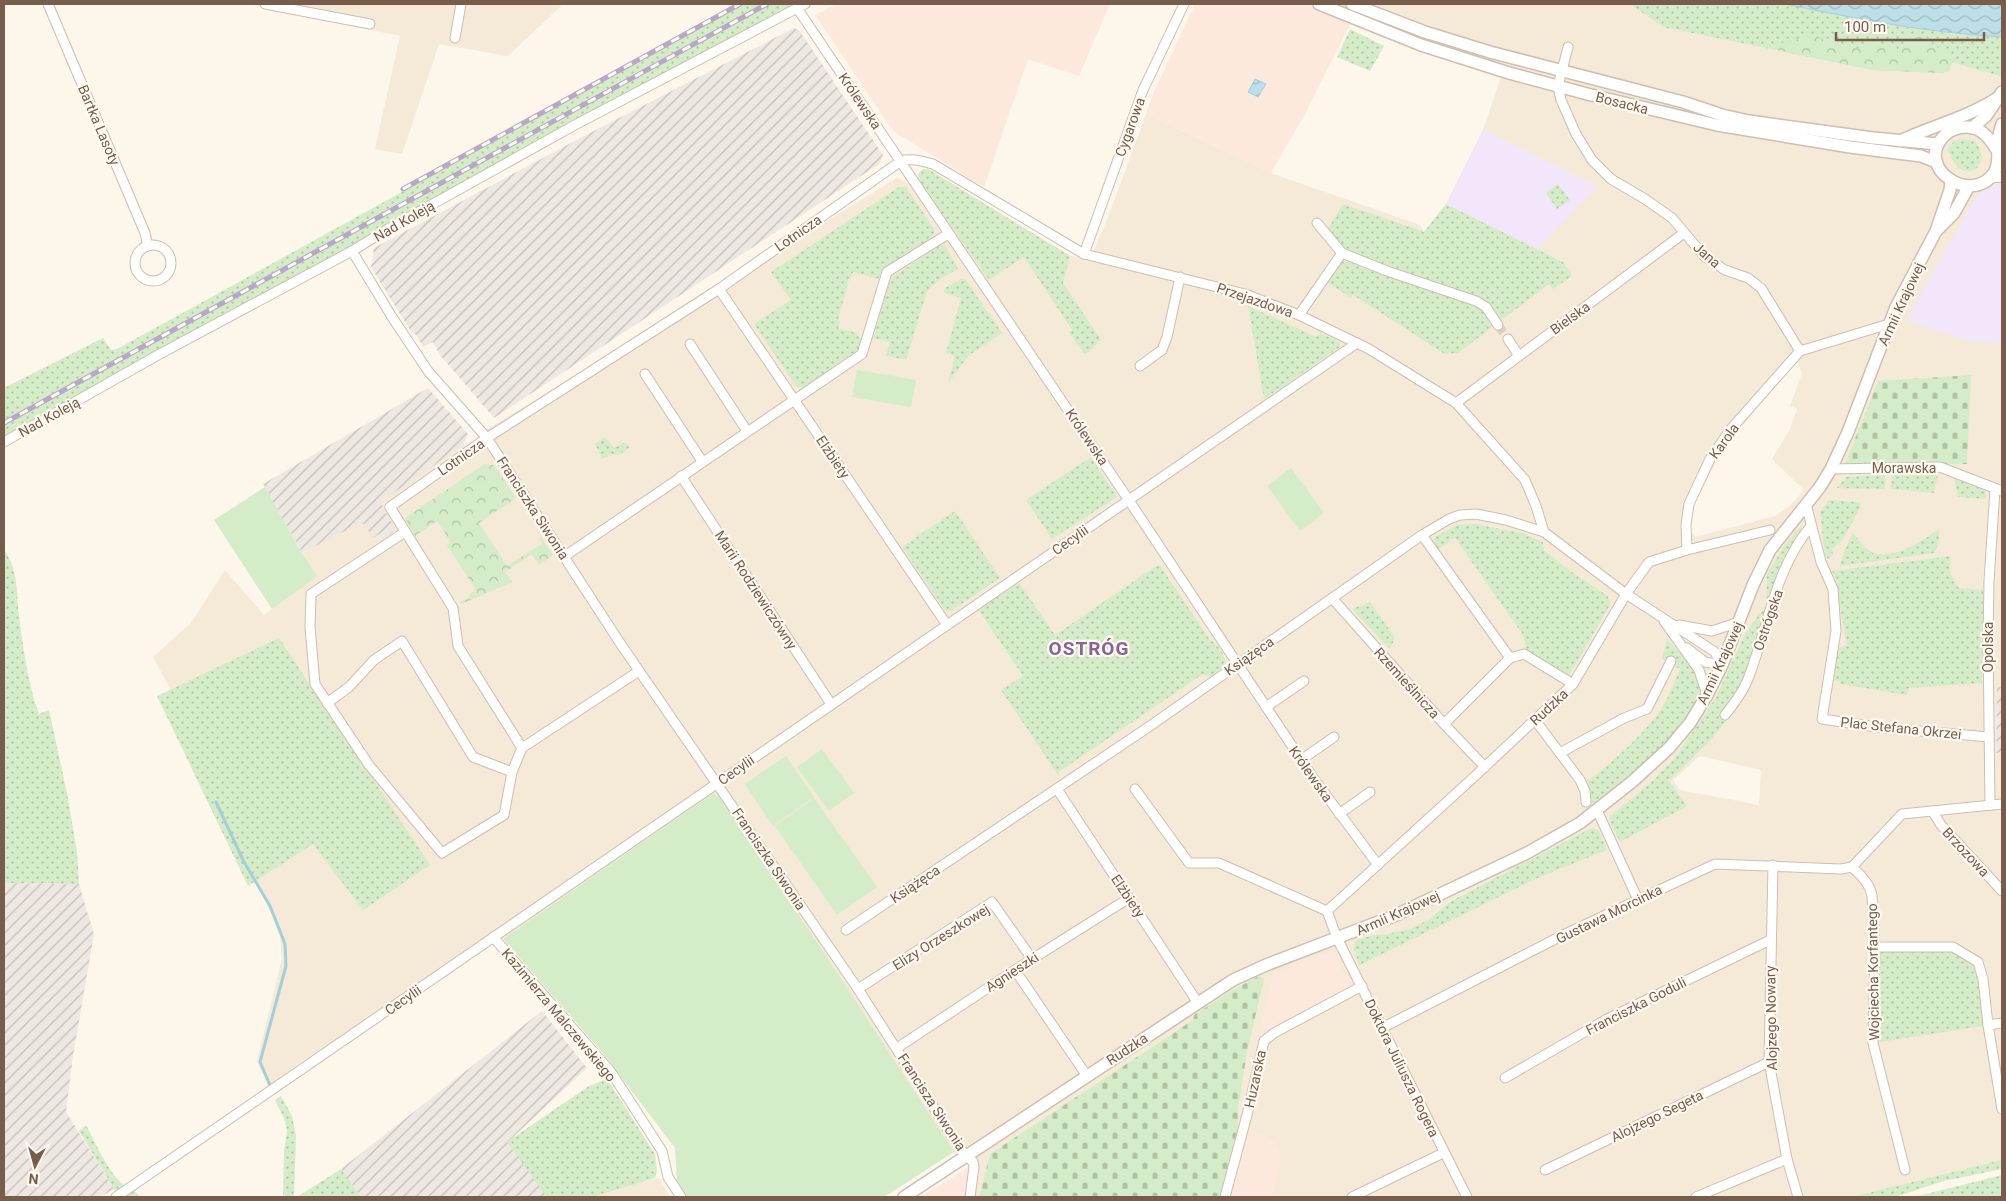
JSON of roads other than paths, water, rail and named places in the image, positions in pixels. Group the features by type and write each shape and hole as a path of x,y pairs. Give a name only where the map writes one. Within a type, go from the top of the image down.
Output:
{"street":[{"name":"Bartka Lasoty","path":"48,4 145,233 148,246"},
{"path":"265,4 370,24"},
{"path":"455,38 461,4"},
{"name":"Cygarowa","path":"1084,254 1143,90 1184,4"},
{"name":"Bosacka","path":"1319,4 1429,48 1501,71 1558,86 1717,125 1921,156 1936,162"},
{"name":"Bosacka","path":"1352,4 1425,32 1490,52 1683,102 1735,118 1898,142 1938,144"},
{"name":"Królewska","path":"801,6 948,234 1128,499 1301,760 1378,865"},
{"name":"Nad Koleją","path":"4,442 352,251 565,131 801,6"},
{"path":"1558,86 1568,47"},
{"name":"Jana","path":"1558,86 1561,100 1576,134 1592,160 1611,180 1645,199 1672,218 1705,257 1725,270 1748,278 1761,288 1800,351"},
{"path":"1898,142 1969,114 1999,96"},
{"path":"1972,128 1986,116 1999,96"},
{"path":"1990,178 2000,159 1998,142 2002,124"},
{"path":"2000,159 1988,137 1972,128 1953,129 1942,137 1935,153 1940,171 1951,181 1968,186 1980,184 1990,178 2002,177"},
{"name":"Przejazdowa","path":"901,161 915,159 933,164 1084,254 1245,294 1299,315 1357,343 1456,404 1525,480 1544,532"},
{"name":"Lotnicza","path":"405,532 390,507 487,438 718,288 901,161"},
{"name":"Armii Krajowej","path":"1337,938 1394,916 1563,834 1597,810 1652,766 1690,723 1722,665 1753,585 1770,550 1831,469 1848,432 1889,324 1936,231 1950,190 1951,181"},
{"name":"Armii Krajowej","path":"1936,231 1954,213 1968,186"},
{"path":"1317,224 1342,253 1386,271 1476,301 1486,308 1498,325"},
{"name":"Bielska","path":"1456,404 1684,233"},
{"path":"565,556 702,461 862,354 887,272 948,234"},
{"path":"148,246 162,248 167,251 171,258 170,269 161,280 147,280 140,276 136,268 138,255 143,248 148,246"},
{"name":"Franciszka Siwonia","path":"352,251 392,317 428,371 487,438 640,671 897,1048"},
{"path":"1299,315 1342,253"},
{"path":"1140,366 1162,350 1167,337 1180,277"},
{"name":"Elżbiety","path":"718,288 947,625"},
{"path":"1800,351 1889,324"},
{"path":"1508,339 1519,356"},
{"name":"Cecylii","path":"116,1197 1357,343"},
{"path":"690,344 747,431"},
{"name":"Karola","path":"1688,550 1686,525 1689,504 1710,459 1730,430 1800,351"},
{"path":"645,374 702,461"},
{"name":"Morawska","path":"1831,469 1940,467 1998,490"},
{"name":"Marii Rodziewiczówny","path":"681,476 831,704"},
{"name":"Opolska","path":"1990,805 1989,581 1998,490"},
{"name":"Plac Stefana Okrzei","path":"1806,504 1821,562 1833,589 1836,632 1822,719 1876,727 1989,737"},
{"name":"Książęca","path":"846,930 1057,789 1107,753 1150,726 1237,663 1422,535 1460,515 1476,514 1506,520 1544,532 1626,594 1715,652 1722,665"},
{"name":"Ostrógska","path":"1725,715 1747,681 1769,613 1786,569 1802,536 1811,526"},
{"name":"Rudzka","path":"1326,911 1485,767 1573,684 1626,594 1649,562 1688,550 1770,530"},
{"path":"522,748 458,646 452,608 405,532 311,594 310,627 315,684 369,765 442,853 504,815 512,772 522,748 640,671"},
{"path":"1422,535 1510,658"},
{"name":"Rzemieślnicza","path":"1332,598 1444,724 1485,767"},
{"name":"Książęca","path":"1663,618 1699,670 1707,695"},
{"name":"Książęca","path":"1673,624 1712,631 1739,622"},
{"path":"327,702 349,687 374,660 402,641 473,757 512,772"},
{"name":"Książęca","path":"1679,642 1705,662 1722,665"},
{"path":"1444,724 1510,658 1524,654 1573,684"},
{"path":"1560,753 1624,718 1647,709 1671,661"},
{"path":"1266,707 1304,681"},
{"path":"1535,720 1583,785 1586,802"},
{"path":"1301,760 1334,737"},
{"name":"Elżbiety","path":"1057,789 1198,1003"},
{"path":"1135,790 1189,863 1219,863 1326,911 1337,938"},
{"path":"1339,814 1370,792"},
{"name":"Brzozowa","path":"1852,867 1902,814 2002,804"},
{"path":"1597,810 1638,900"},
{"name":"Brzozowa","path":"1933,812 1941,825 2002,891"},
{"name":"Gustawa Morcinka","path":"1382,1028 1565,934 1715,864 1841,869 1852,867"},
{"name":"Alojzego Nowary","path":"1773,865 1769,1062 1787,1159 1798,1197"},
{"name":"Wojciecha Korfantego","path":"1852,867 1865,880 1871,890 1875,947 1873,1043 1905,1170"},
{"name":"Agnieszki","path":"897,1048 1129,898"},
{"name":"Elizy Orzeszkowej","path":"858,989 992,902 1032,959"},
{"name":"Kazimierza Malczewskiego","path":"493,937 611,1072 662,1151 668,1177 681,1197"},
{"name":"Rudzka","path":"904,1197 1198,1003 1250,971 1337,938"},
{"name":"Doktora Juliusza Rogera","path":"1337,938 1466,1197"},
{"name":"Franciszka Goduli","path":"1505,1078 1607,1019 1770,940"},
{"path":"1875,947 1953,947 1978,962 1984,978 1988,1025 2002,1109"},
{"path":"1015,970 1087,1076"},
{"name":"Huzarska","path":"1225,1197 1244,1128 1264,1041 1362,986"},
{"path":"1988,1025 2002,1023"},
{"name":"Francisza Siwonia","path":"897,1048 941,1119 967,1156"},
{"name":"Alojzego Segeta","path":"1546,1170 1769,1062"},
{"path":"1352,1197 1443,1153"},
{"path":"967,1156 973,1162 974,1167 970,1197"},
{"path":"1696,1197 1787,1159"}],"water":[{"path":"1785,4 2002,4 2002,37 1920,29"},
{"path":"1255,79 1266,84 1258,97 1248,92"}],"waterway":[{"path":"216,802 244,862 270,906 285,944 286,966 260,1062 270,1085"}],"tunnel":[{"path":"1498,325 1508,339"}],"railway":[{"path":"403,189 740,4"},
{"path":"4,423 767,4"}],"district":[{"name":"OSTRÓG","path":"1089,648"}]}
